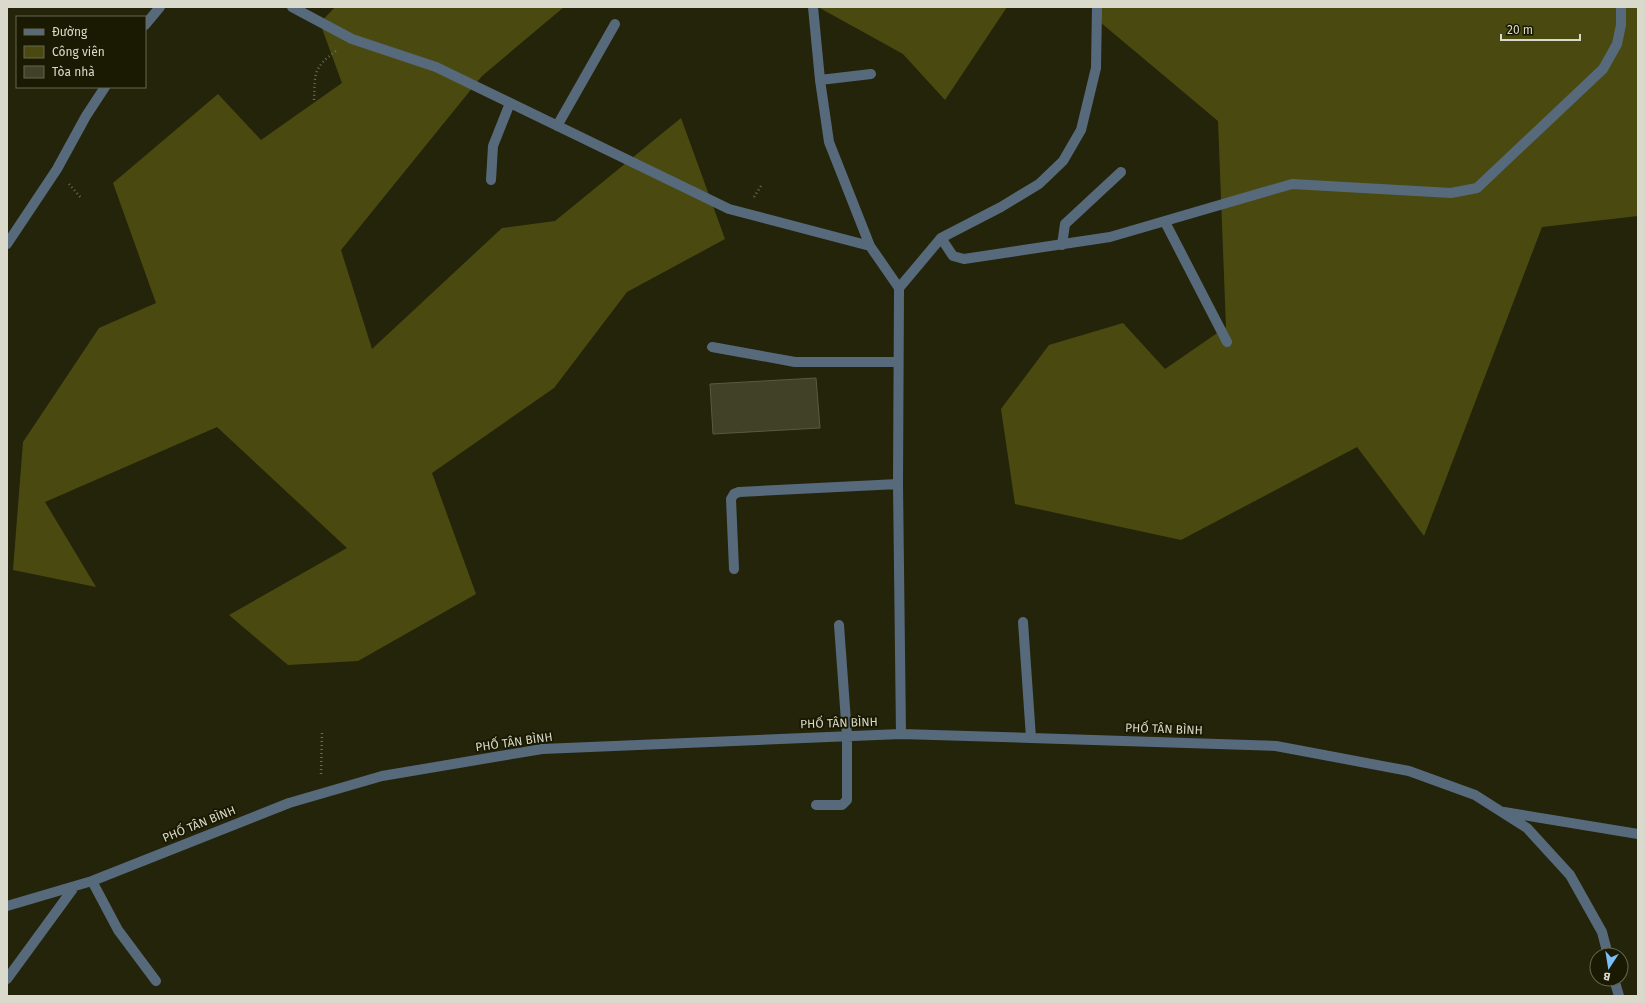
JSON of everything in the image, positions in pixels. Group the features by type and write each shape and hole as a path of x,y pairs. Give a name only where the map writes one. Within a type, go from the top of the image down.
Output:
{"street":[{"path":"146,24 160,7"},
{"path":"292,7 352,38 436,68 729,209 870,246"},
{"path":"813,7 820,80 829,142 870,246 899,288 898,484 901,734"},
{"path":"899,288 941,238 1001,207 1039,184 1063,161 1081,130 1096,68 1097,7"},
{"path":"941,238 953,256 964,259 1110,237 1292,184 1451,193 1478,188 1603,69 1617,44 1621,25 1621,7"},
{"path":"556,126 615,24"},
{"path":"820,80 871,74"},
{"path":"7,244 57,169 86,116 104,88"},
{"path":"490,180 493,146 510,103"},
{"path":"1062,245 1065,224 1121,172"},
{"path":"1165,222 1227,342"},
{"path":"712,347 795,362 898,362"},
{"path":"734,569 731,499 734,494 739,492 898,484"},
{"path":"1022,622 1031,738"},
{"path":"816,805 842,804 847,800 847,735 839,625"},
{"name":"PHỐ TÂN BÌNH","path":"7,906 92,881 289,803 382,776 542,749 847,735 901,734 1276,746 1409,770 1475,795 1527,828 1570,875 1602,932 1606,947"},
{"path":"1500,811 1638,834"},
{"path":"92,881 118,930 156,980"},
{"path":"8,975 75,886"}],"path":[{"path":"314,100 316,70 325,59 352,38"},
{"path":"321,794 322,732"}],"green space":[{"path":"335,7 564,7 482,76 341,250 372,349 502,228 555,221 681,118 725,239 627,292 554,388 432,473 476,594 358,661 288,665 229,615 347,548 217,427 45,502 96,587 13,570 23,442 99,328 156,303 113,183 218,94 261,140 342,83 320,23"},
{"path":"818,7 1007,7 945,100 903,54"},
{"path":"1096,7 1638,7 1638,216 1542,227 1424,536 1357,447 1181,540 1015,504 1001,409 1049,345 1123,323 1165,369 1226,327 1218,121 1100,22"}],"building":[{"path":"816,378 820,428 713,434 710,384"}]}
